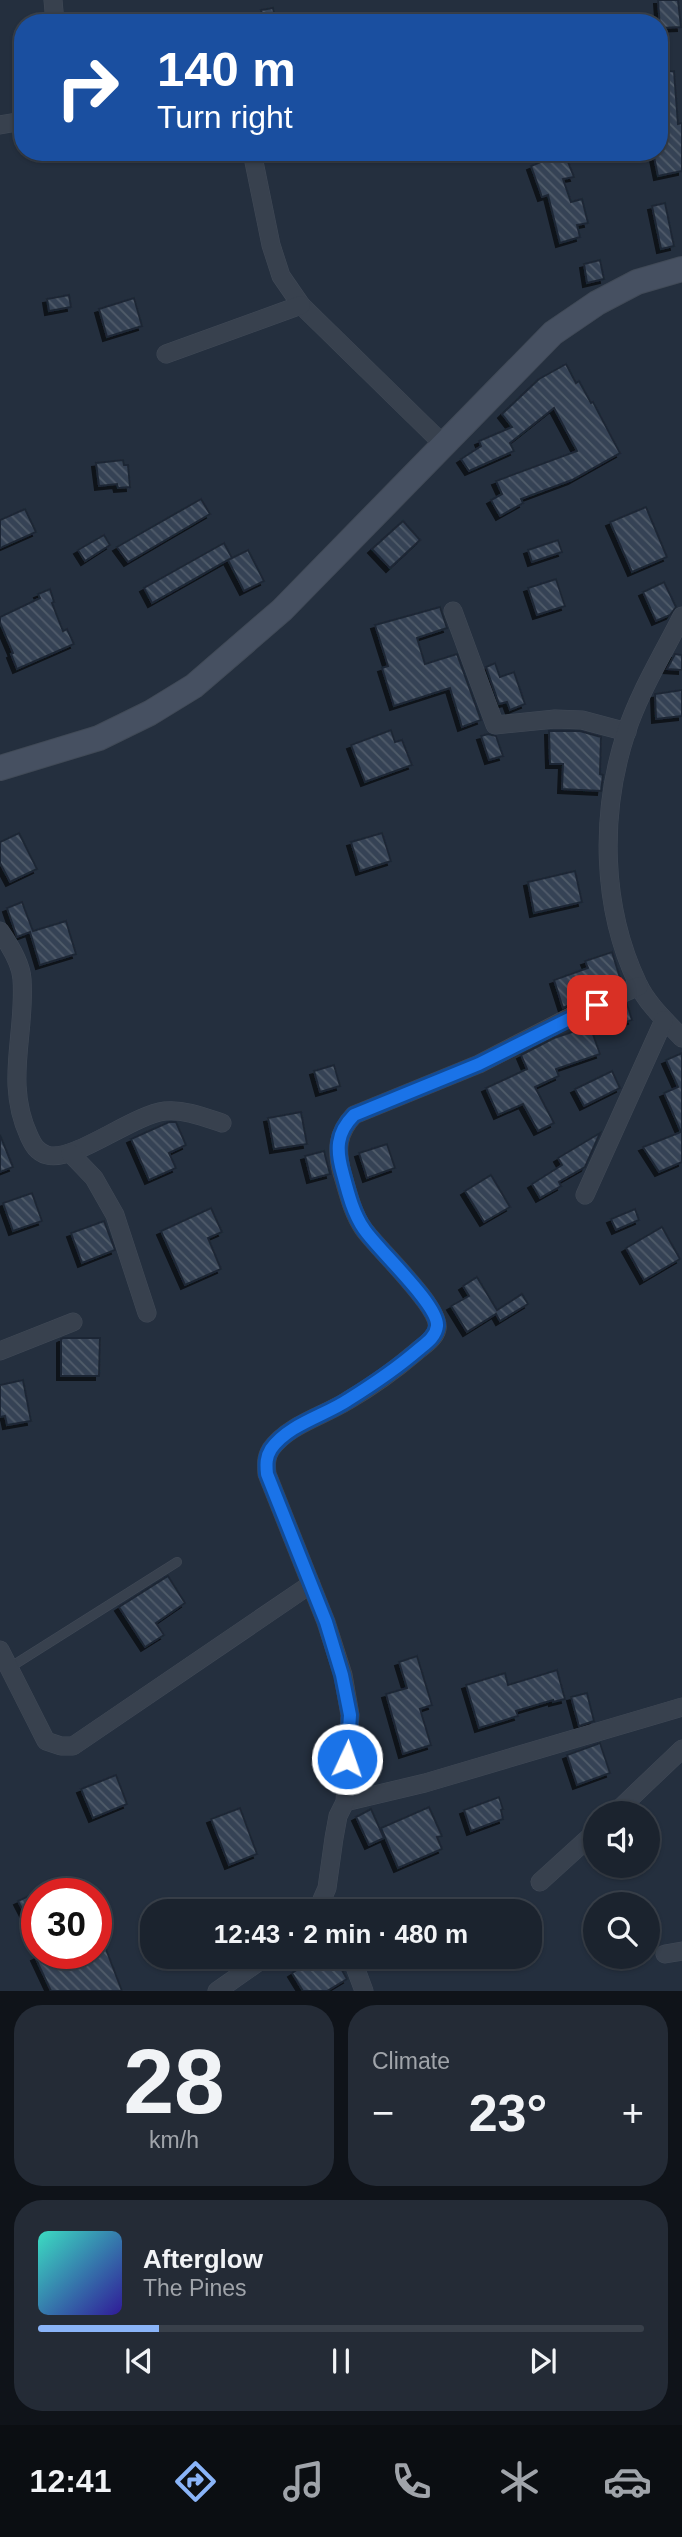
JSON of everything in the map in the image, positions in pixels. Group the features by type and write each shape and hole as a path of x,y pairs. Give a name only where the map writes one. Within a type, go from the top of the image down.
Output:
{"street":[{"path":"254,161 271,245 281,276 301,305 443,444"},
{"path":"0,768 99,738 150,713 194,686 282,610 553,333 597,303 637,282 682,269"},
{"path":"166,354 301,305"},
{"path":"453,611 495,725 555,719 582,720 626,732"},
{"path":"682,617 626,732 614,782 608,824 609,874 617,926 639,986 664,1020 682,1038"},
{"path":"0,931 8,942 22,976 16,1097 23,1124 34,1147 45,1155 70,1153 142,1116 165,1111 183,1112 222,1123"},
{"path":"323,1899 327,1888 338,1816 345,1802 350,1715 342,1675 311,1584 267,1474 265,1461 272,1448 287,1433 346,1402 397,1368 432,1338 437,1328 437,1319 425,1300 362,1227 350,1200 339,1161 339,1142 343,1126 354,1115 479,1064 576,1014 639,986"},
{"path":"585,1195 664,1020"},
{"path":"0,1056 18,1052"},
{"path":"70,1153 94,1178 115,1215 147,1313"},
{"path":"0,1351 73,1322"},
{"path":"0,1650 46,1741 61,1746 73,1746 311,1584"},
{"path":"345,1802 425,1783 682,1707"},
{"path":"628,1801 682,1749"},
{"path":"540,1882 583,1843"},
{"path":"217,1991 248,1969"},
{"path":"356,1969 364,1991"}],"lane":[{"path":"9,1668 177,1562"}],"building":[{"path":"658,0 678,0 681,27 668,28 668,14 659,14"},
{"path":"273,8 274,14 262,14 261,10"},
{"path":"668,71 674,71 678,124 682,123 682,171 658,176 655,161 668,161"},
{"path":"543,161 568,161 574,177 563,179 571,202 582,199 588,223 577,225 580,237 560,243 548,195 542,197 531,166"},
{"path":"665,203 674,246 661,249 652,206"},
{"path":"600,260 604,279 587,283 584,264"},
{"path":"69,295 71,307 49,311 47,299"},
{"path":"134,298 142,326 107,337 99,309"},
{"path":"566,364 576,383 579,381 591,403 593,402 620,453 572,480 521,499 523,503 500,516 491,500 502,494 496,481 577,451 554,408 510,443 514,451 469,471 461,459 481,446 479,441 512,427 502,414 539,379"},
{"path":"123,460 124,465 128,465 130,487 118,488 117,484 99,486 96,463"},
{"path":"201,499 210,514 128,562 117,547"},
{"path":"646,507 667,557 632,572 610,522"},
{"path":"25,509 36,532 0,548 0,520"},
{"path":"403,521 420,540 390,568 372,549"},
{"path":"104,535 110,545 85,561 78,550"},
{"path":"558,540 562,552 532,562 528,550"},
{"path":"224,543 232,558 152,603 144,588"},
{"path":"248,550 264,581 244,591 228,560"},
{"path":"556,579 565,606 537,615 528,588"},
{"path":"664,582 676,607 670,615 656,621 643,592"},
{"path":"50,589 54,602 52,603 63,631 67,629 74,644 17,669 0,617 40,598 38,594"},
{"path":"440,607 447,628 417,638 425,664 457,654 481,720 462,727 450,688 394,706 382,668 388,666 375,625"},
{"path":"675,654 682,655 682,670 667,669"},
{"path":"495,663 500,677 514,672 525,704 510,710 507,702 499,704 486,667"},
{"path":"682,690 682,716 656,719 655,694"},
{"path":"391,730 395,742 402,740 412,765 365,782 351,745"},
{"path":"549,731 580,731 601,737 601,791 562,789 563,764 550,764"},
{"path":"481,736 496,736 503,756 489,760"},
{"path":"19,833 37,869 10,882 0,863 0,842"},
{"path":"382,833 391,861 360,871 351,842"},
{"path":"575,871 582,902 534,913 528,882"},
{"path":"22,902 33,931 66,921 76,954 40,965 30,932 17,937 7,908"},
{"path":"612,952 621,981 563,1008 554,980 588,968 585,961"},
{"path":"627,1004 632,1020 604,1030 600,1016"},
{"path":"590,1026 600,1054 556,1069 559,1076 535,1087 554,1123 538,1131 523,1104 498,1115 486,1088 527,1069 521,1055 554,1038"},
{"path":"682,1053 682,1162 659,1172 643,1147 681,1132 664,1093 678,1087 666,1060"},
{"path":"334,1065 340,1086 320,1092 314,1071"},
{"path":"612,1071 620,1088 584,1106 575,1089"},
{"path":"301,1112 307,1144 274,1149 268,1118"},
{"path":"169,1122 176,1122 186,1145 169,1153 176,1168 149,1180 131,1139"},
{"path":"600,1133 585,1167 559,1182 561,1186 540,1198 532,1184 562,1165 558,1158"},
{"path":"0,1135 13,1167 0,1172"},
{"path":"387,1144 395,1168 367,1178 359,1153"},
{"path":"324,1151 330,1174 311,1179 305,1156"},
{"path":"491,1175 510,1207 484,1222 465,1191"},
{"path":"32,1193 42,1221 13,1231 3,1203"},
{"path":"211,1208 222,1232 208,1238 221,1269 185,1285 161,1231"},
{"path":"635,1209 639,1220 616,1230 611,1219"},
{"path":"104,1221 115,1250 82,1263 71,1233"},
{"path":"662,1227 680,1259 644,1280 626,1248"},
{"path":"477,1277 497,1310 522,1294 528,1304 500,1321 496,1314 467,1332 451,1306 469,1296 463,1286"},
{"path":"63,1338 100,1338 99,1376 61,1376"},
{"path":"23,1380 31,1421 7,1425 5,1416 0,1417 0,1385"},
{"path":"168,1576 185,1603 156,1623 164,1635 145,1647 119,1607"},
{"path":"417,1656 432,1705 420,1709 431,1745 403,1754 386,1694 407,1688 399,1662"},
{"path":"557,1670 565,1699 516,1711 518,1716 479,1728 466,1685 505,1673 508,1685"},
{"path":"587,1693 594,1721 579,1726 571,1697"},
{"path":"600,1743 610,1773 577,1785 567,1755"},
{"path":"116,1775 127,1804 93,1818 81,1789"},
{"path":"499,1797 503,1819 471,1831 464,1810"},
{"path":"429,1807 442,1836 437,1837 442,1849 398,1868 381,1828"},
{"path":"240,1808 257,1854 229,1865 211,1819"},
{"path":"371,1809 384,1838 369,1845 356,1817"},
{"path":"112,1965 122,1991 51,1991 41,1969 112,1969"},
{"path":"298,1969 341,1969 347,1979 327,1991 303,1991 292,1973"}],"route":[{"path":"347,1759 350,1715 342,1675 326,1622 267,1474 265,1461 272,1448 287,1433 346,1402 397,1368 432,1338 437,1328 437,1319 425,1300 362,1227 350,1200 339,1161 339,1142 343,1126 354,1115 479,1064 597,1005"}]}
